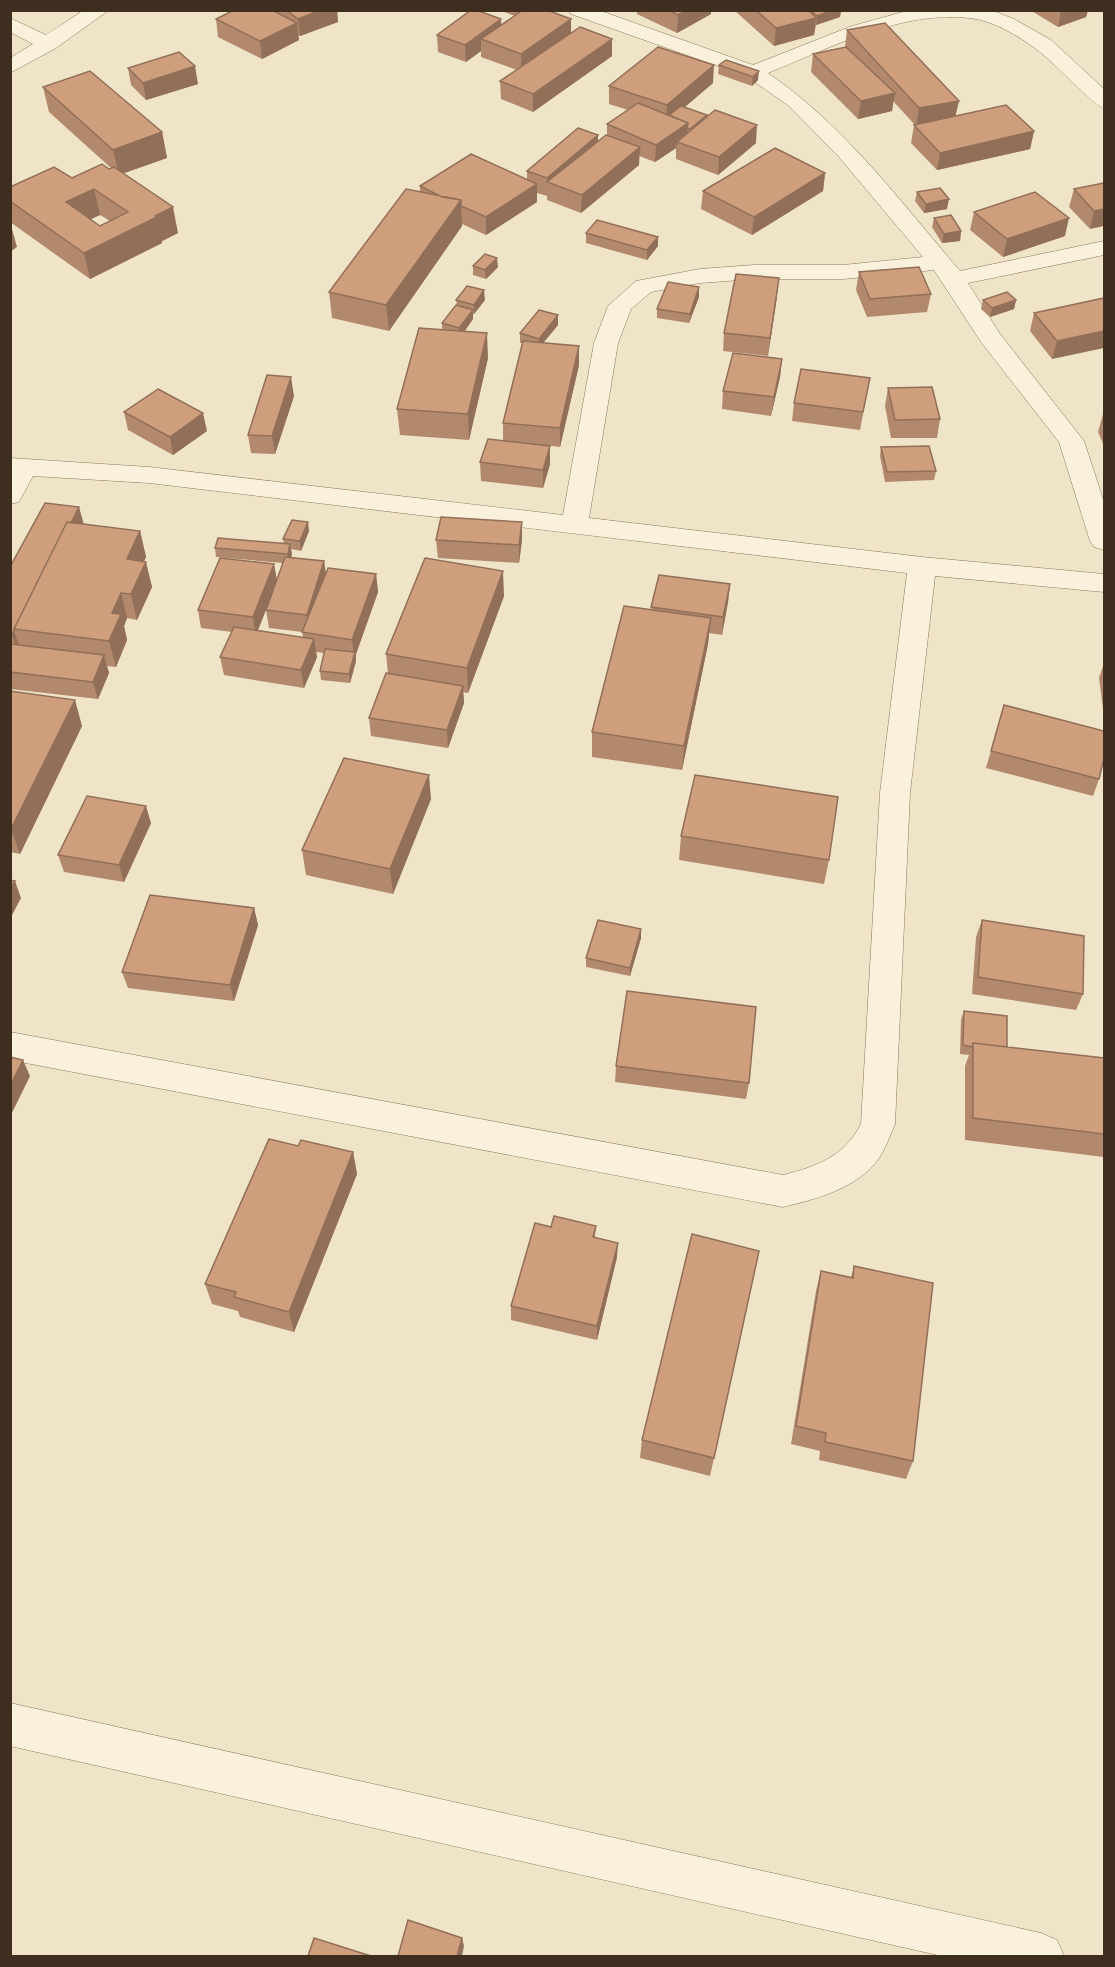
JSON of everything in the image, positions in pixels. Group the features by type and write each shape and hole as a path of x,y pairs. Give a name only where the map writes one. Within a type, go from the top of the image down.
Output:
{"street":[{"path":"10,67 99,10"},
{"path":"578,10 753,72 796,102 847,152 946,271 990,337 1071,441 1104,541"},
{"path":"753,72 886,23 945,12 971,12 1004,22 1041,43 1076,69 1104,102"},
{"path":"10,24 49,44"},
{"path":"574,527 606,342 620,306 644,286 700,276 754,272 946,271 1104,248"},
{"path":"10,495 17,467 149,476 574,527 672,535 922,566 1104,583"},
{"path":"10,1046 783,1191 815,1183 837,1172 864,1152 878,1124 896,793 922,566"},
{"path":"10,1724 1041,1956"}],"building":[{"path":"234,10 272,10 297,23 260,41 216,19"},
{"path":"286,10 321,10 298,19"},
{"path":"471,10 501,19 465,45 437,35"},
{"path":"523,10 547,10 571,19 521,54 481,39"},
{"path":"668,10 687,10 678,15"},
{"path":"756,10 808,10 816,18 776,28"},
{"path":"810,10 834,10 817,16"},
{"path":"885,23 959,101 919,108 847,30"},
{"path":"580,27 612,39 533,94 500,81"},
{"path":"658,47 714,65 667,105 609,86"},
{"path":"846,47 895,93 861,101 813,54"},
{"path":"179,52 195,66 143,83 128,68"},
{"path":"726,60 759,71 753,77 719,65"},
{"path":"90,71 162,132 113,150 43,87"},
{"path":"638,103 688,123 656,145 607,124"},
{"path":"1006,105 1034,131 940,153 914,125"},
{"path":"681,106 707,115 690,129 687,128 688,123 669,115"},
{"path":"715,110 757,125 719,157 677,142"},
{"path":"578,128 598,135 547,178 527,171"},
{"path":"606,135 640,147 582,195 547,182"},
{"path":"775,148 825,173 754,217 703,191"},
{"path":"471,154 537,184 486,217 461,206 461,200 442,197 420,186"},
{"path":"102,164 109,169 114,167 173,207 84,253 10,201 10,187 54,167 72,178","holes":["94,189 128,212 100,226 66,202"]},
{"path":"1104,183 1104,209 1094,211 1074,189"},
{"path":"940,188 949,199 926,204 917,192"},
{"path":"406,189 461,200 386,305 329,292"},
{"path":"1035,192 1069,218 1007,239 974,212"},
{"path":"951,215 961,231 944,234 934,218"},
{"path":"597,220 658,237 647,250 586,233"},
{"path":"485,254 497,258 485,270 473,266"},
{"path":"919,267 931,294 870,299 859,272"},
{"path":"736,274 779,278 770,338 724,333"},
{"path":"668,282 699,287 690,314 657,309"},
{"path":"467,286 484,290 474,305 456,300"},
{"path":"1007,292 1016,300 992,308 983,300"},
{"path":"1104,298 1104,331 1057,341 1034,313"},
{"path":"456,305 473,310 459,328 442,323"},
{"path":"539,310 558,315 539,339 520,333"},
{"path":"419,328 487,333 468,414 397,409"},
{"path":"523,341 579,346 560,428 503,423"},
{"path":"733,353 782,359 774,397 723,391"},
{"path":"801,369 870,378 863,412 794,403"},
{"path":"267,375 291,377 272,436 248,435"},
{"path":"932,387 940,419 895,420 888,388"},
{"path":"158,389 203,413 170,437 124,412"},
{"path":"488,439 550,446 543,470 480,462"},
{"path":"929,446 936,471 887,472 881,447"},
{"path":"45,503 79,507 71,523 67,522 10,635 10,567"},
{"path":"441,517 522,522 519,545 436,540"},
{"path":"292,520 308,522 300,541 283,539"},
{"path":"67,522 140,531 127,559 146,562 131,594 121,593 112,613 121,614 109,641 14,629"},
{"path":"218,538 290,544 288,554 215,548"},
{"path":"285,557 324,561 307,615 266,610"},
{"path":"220,558 274,564 253,617 198,610"},
{"path":"425,558 503,571 467,668 386,654"},
{"path":"328,568 376,574 352,640 302,632"},
{"path":"659,575 730,584 723,617 651,607"},
{"path":"624,606 711,618 684,746 592,732"},
{"path":"234,627 314,639 301,670 220,657"},
{"path":"10,644 104,655 93,682 10,672"},
{"path":"325,649 355,652 349,674 320,671"},
{"path":"386,673 463,686 447,730 369,718"},
{"path":"10,691 75,700 11,829 10,829"},
{"path":"1004,705 1104,731 1104,758 1099,779 991,751"},
{"path":"344,758 429,775 390,869 302,850"},
{"path":"695,775 838,797 829,860 681,836"},
{"path":"87,796 146,806 119,865 58,855"},
{"path":"150,895 254,908 230,985 122,972"},
{"path":"598,920 641,929 630,968 586,958"},
{"path":"982,920 1084,936 1083,994 978,977"},
{"path":"627,991 756,1007 749,1083 616,1066"},
{"path":"964,1011 1007,1016 1007,1047 973,1043 972,1047 963,1045"},
{"path":"973,1043 1104,1058 1104,1134 973,1118"},
{"path":"10,1057 23,1060 10,1086"},
{"path":"269,1139 298,1146 301,1140 353,1152 289,1312 234,1297 236,1292 205,1284"},
{"path":"554,1216 596,1226 593,1237 618,1243 597,1326 511,1306 535,1223 551,1227"},
{"path":"692,1234 759,1251 714,1458 642,1440"},
{"path":"854,1266 933,1283 913,1461 825,1442 826,1433 796,1426 821,1271 853,1278"},
{"path":"408,1920 462,1938 457,1956 398,1956"},
{"path":"314,1938 371,1956 308,1956"}]}
